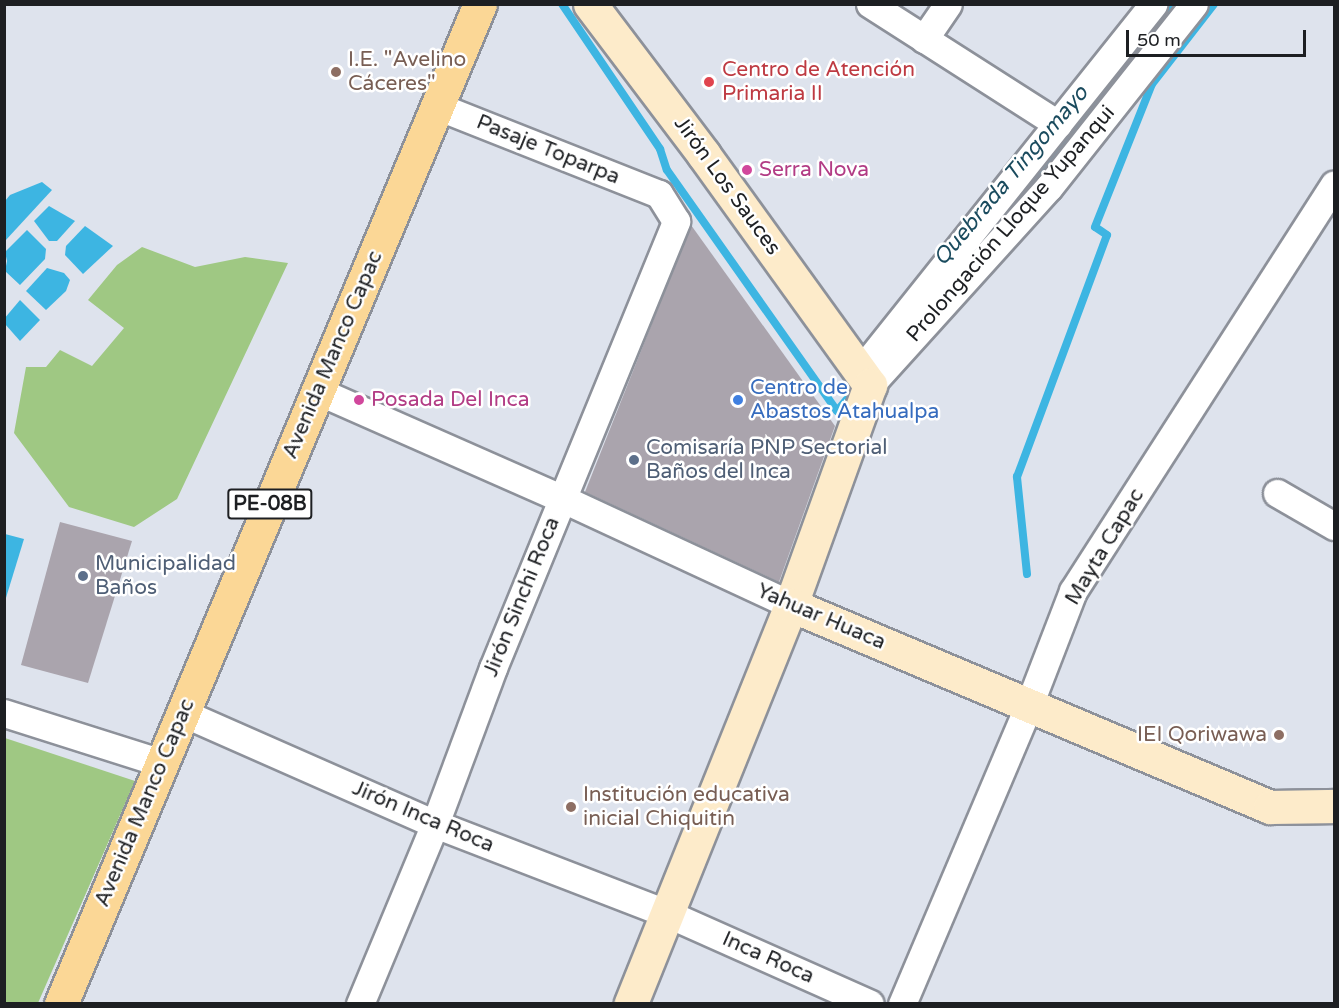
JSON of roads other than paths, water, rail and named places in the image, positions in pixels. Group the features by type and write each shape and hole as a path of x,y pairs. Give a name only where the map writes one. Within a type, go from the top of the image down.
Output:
{"main road":[{"name":"Avenida Manco Capac","path":"61,1004 480,4"}],"street":[{"name":"Jirón Los Sauces","path":"590,4 705,154 866,377"},
{"path":"870,4 1058,124"},
{"path":"924,39 948,4"},
{"path":"631,1004 791,605 866,377 1058,124 1153,4"},
{"name":"Prolongación Lloque Yupanqui","path":"866,377 1049,187 1194,4"},
{"name":"Pasaje Toparpa","path":"437,106 659,194"},
{"name":"Mayta Capac","path":"903,1004 1029,705 1073,591 1335,185"},
{"name":"Jirón Sinchi Roca","path":"360,1004 435,824 493,668 676,220 659,194"},
{"name":"Yahuar Huaca","path":"318,391 563,499 791,605 1270,807 1335,806"},
{"path":"1277,493 1335,526"},
{"path":"4,712 162,763"},
{"name":"Jirón Inca Roca","path":"183,714 435,824 666,913"},
{"name":"Inca Roca","path":"666,913 870,1004"}],"water":[{"path":"42,182 52,190 5,241 5,201 10,195"},
{"path":"49,206 75,221 57,241 49,241 34,221"},
{"path":"85,226 113,246 83,274 65,255 66,246"},
{"path":"27,230 46,249 45,259 20,285 5,271 7,261 5,252"},
{"path":"47,268 64,273 70,280 66,291 46,310 26,291"},
{"path":"20,300 40,320 20,341 5,324 4,319"},
{"path":"4,534 24,539 5,601"}],"waterway":[{"name":"Quebrada Tingomayo","path":"562,4 660,149 667,170 837,411 854,391"},
{"name":"Quebrada Tingomayo","path":"995,223 1086,115 1171,4"},
{"path":"1027,574 1017,477 1107,235 1095,227 1152,84 1214,4"}],"place":[{"name":"I.E. \"Avelino Cáceres\"","path":"336,72"},
{"name":"Centro de Atención Primaria II","path":"709,82"},
{"name":"Serra Nova","path":"747,170"},
{"name":"Posada Del Inca","path":"359,400"},
{"name":"Centro de Abastos Atahualpa","path":"738,400"},
{"name":"Comisaría PNP Sectorial Baños del Inca","path":"634,460"},
{"name":"Municipalidad Baños","path":"83,576"},
{"name":"IEI Qoriwawa","path":"1279,735"},
{"name":"Institución educativa inicial Chiquitin","path":"571,807"}]}
